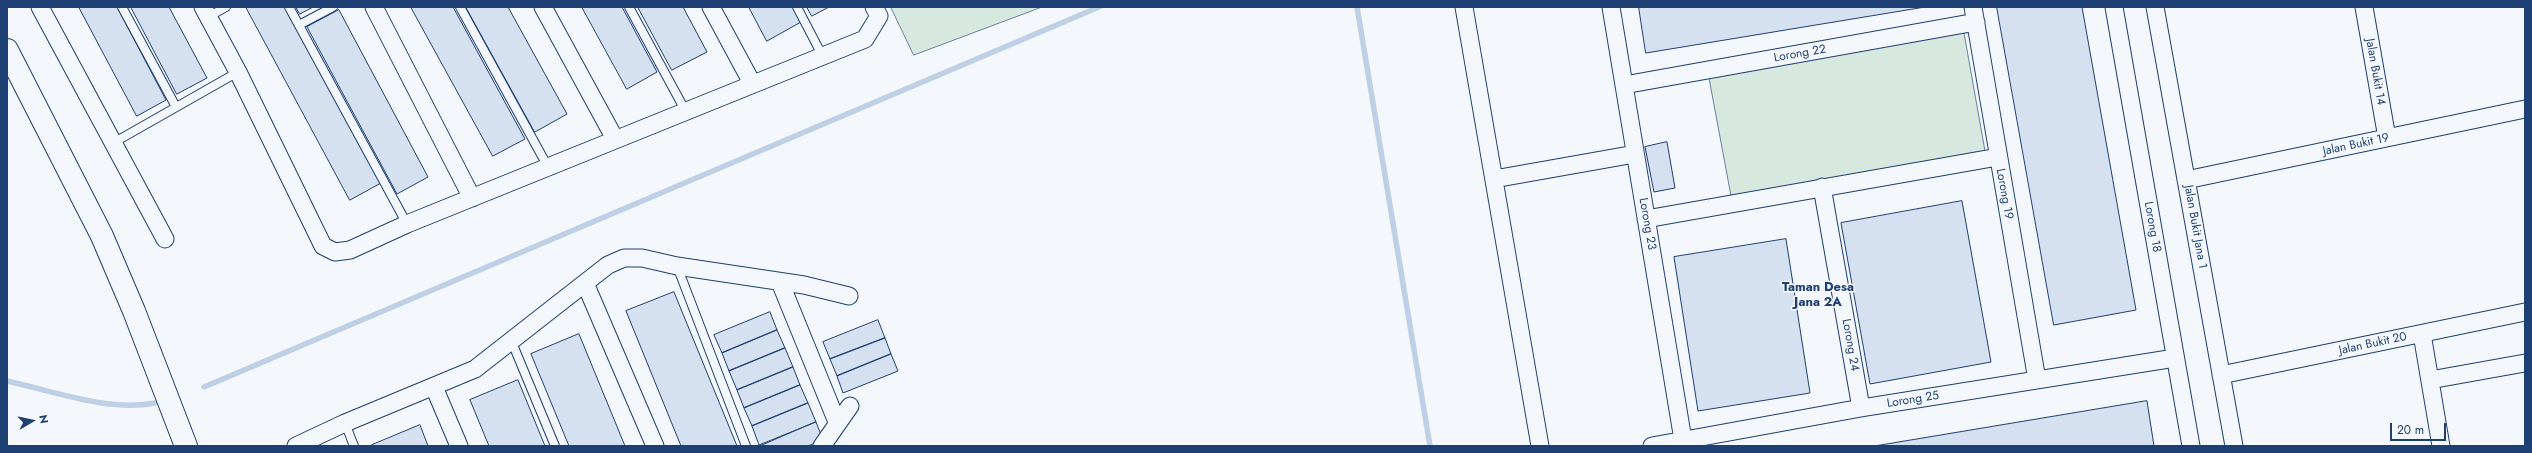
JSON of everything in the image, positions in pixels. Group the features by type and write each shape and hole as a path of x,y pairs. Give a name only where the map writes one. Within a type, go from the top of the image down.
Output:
{"street":[{"path":"40,7 165,240"},
{"path":"374,7 472,198"},
{"path":"543,7 615,139"},
{"path":"711,7 752,83"},
{"path":"206,12 238,72 323,246 335,252 350,250 407,224 548,166 865,39 879,16 874,7"},
{"path":"1464,7 1540,446"},
{"name":"Lorong 23","path":"1611,7 1683,440"},
{"name":"Lorong 18","path":"2114,7 2190,446"},
{"name":"Jalan Bukit Jana 1","path":"2156,7 2234,446"},
{"name":"Jalan Bukit 14","path":"2364,7 2387,138"},
{"name":"Lorong 22","path":"1624,85 1974,15"},
{"name":"Lorong 19","path":"1974,15 2037,380"},
{"path":"7,50 102,236 134,311 186,446"},
{"name":"Jalan Bukit 19","path":"2186,180 2525,109"},
{"path":"1494,179 1635,154"},
{"path":"1646,219 1998,157"},
{"name":"Lorong 24","path":"1822,187 1861,408"},
{"path":"296,446 345,423 475,369 608,265 624,258 642,258 677,266 780,282 849,296"},
{"path":"780,282 837,422"},
{"path":"585,283 655,446"},
{"name":"Jalan Bukit 20","path":"2221,376 2525,312"},
{"path":"2422,334 2441,446"},
{"name":"Lorong 25","path":"1652,446 1861,408 2175,358"},
{"path":"2430,380 2525,363"},
{"path":"434,387 459,446"},
{"path":"822,446 837,422 850,406"}],"lane":[{"path":"122,7 176,106"},
{"path":"206,12 226,7"},
{"path":"289,7 407,224"},
{"path":"299,25 333,7"},
{"path":"460,7 548,166"},
{"path":"629,7 685,110"},
{"path":"797,7 822,56"},
{"path":"113,143 238,72"},
{"path":"677,266 746,446"},
{"path":"511,340 555,446"},
{"path":"345,423 354,446"}],"shaded area":[{"path":"891,7 1042,7 914,55"},
{"path":"1964,33 1985,151 1731,196 1709,78"}],"building":[{"path":"79,7 117,7 166,100 137,116"},
{"path":"131,7 169,7 207,78 177,94"},
{"path":"246,7 286,7 381,183 350,200"},
{"path":"296,7 313,7 300,14"},
{"path":"411,7 453,7 525,139 493,156"},
{"path":"466,7 508,7 567,114 535,132"},
{"path":"582,7 622,7 657,72 627,89"},
{"path":"638,7 683,7 707,52 672,70"},
{"path":"749,7 793,7 801,22 767,41"},
{"path":"807,7 829,7 812,16"},
{"path":"1639,7 1925,7 1646,53"},
{"path":"1997,7 2082,7 2136,310 2054,325"},
{"path":"339,10 428,177 397,194 307,27"},
{"path":"1667,142 1675,188 1654,192 1645,147"},
{"path":"1962,201 1991,362 1870,384 1841,223"},
{"path":"1786,239 1810,393 1698,411 1674,257"},
{"path":"674,292 737,446 681,446 626,311"},
{"path":"770,312 777,330 722,353 714,335"},
{"path":"878,320 885,338 830,359 823,342"},
{"path":"777,330 785,348 729,371 722,353"},
{"path":"579,334 625,446 569,446 531,354"},
{"path":"885,338 891,354 837,376 830,359"},
{"path":"785,348 793,367 737,390 729,371"},
{"path":"891,354 898,371 843,393 837,376"},
{"path":"793,367 800,385 744,408 737,390"},
{"path":"518,380 545,446 489,446 470,400"},
{"path":"800,385 808,403 752,426 744,408"},
{"path":"2147,401 2154,446 1875,446"},
{"path":"808,403 816,422 759,445 752,426"},
{"path":"816,422 823,440 808,446 760,446"},
{"path":"420,425 428,446 372,445"}],"waterway":[{"path":"204,387 1099,7"},
{"path":"1357,7 1430,446"},
{"path":"7,381 100,403 119,405 155,403"}],"district":[{"name":"Taman Desa Jana 2A","path":"1818,296"}]}
